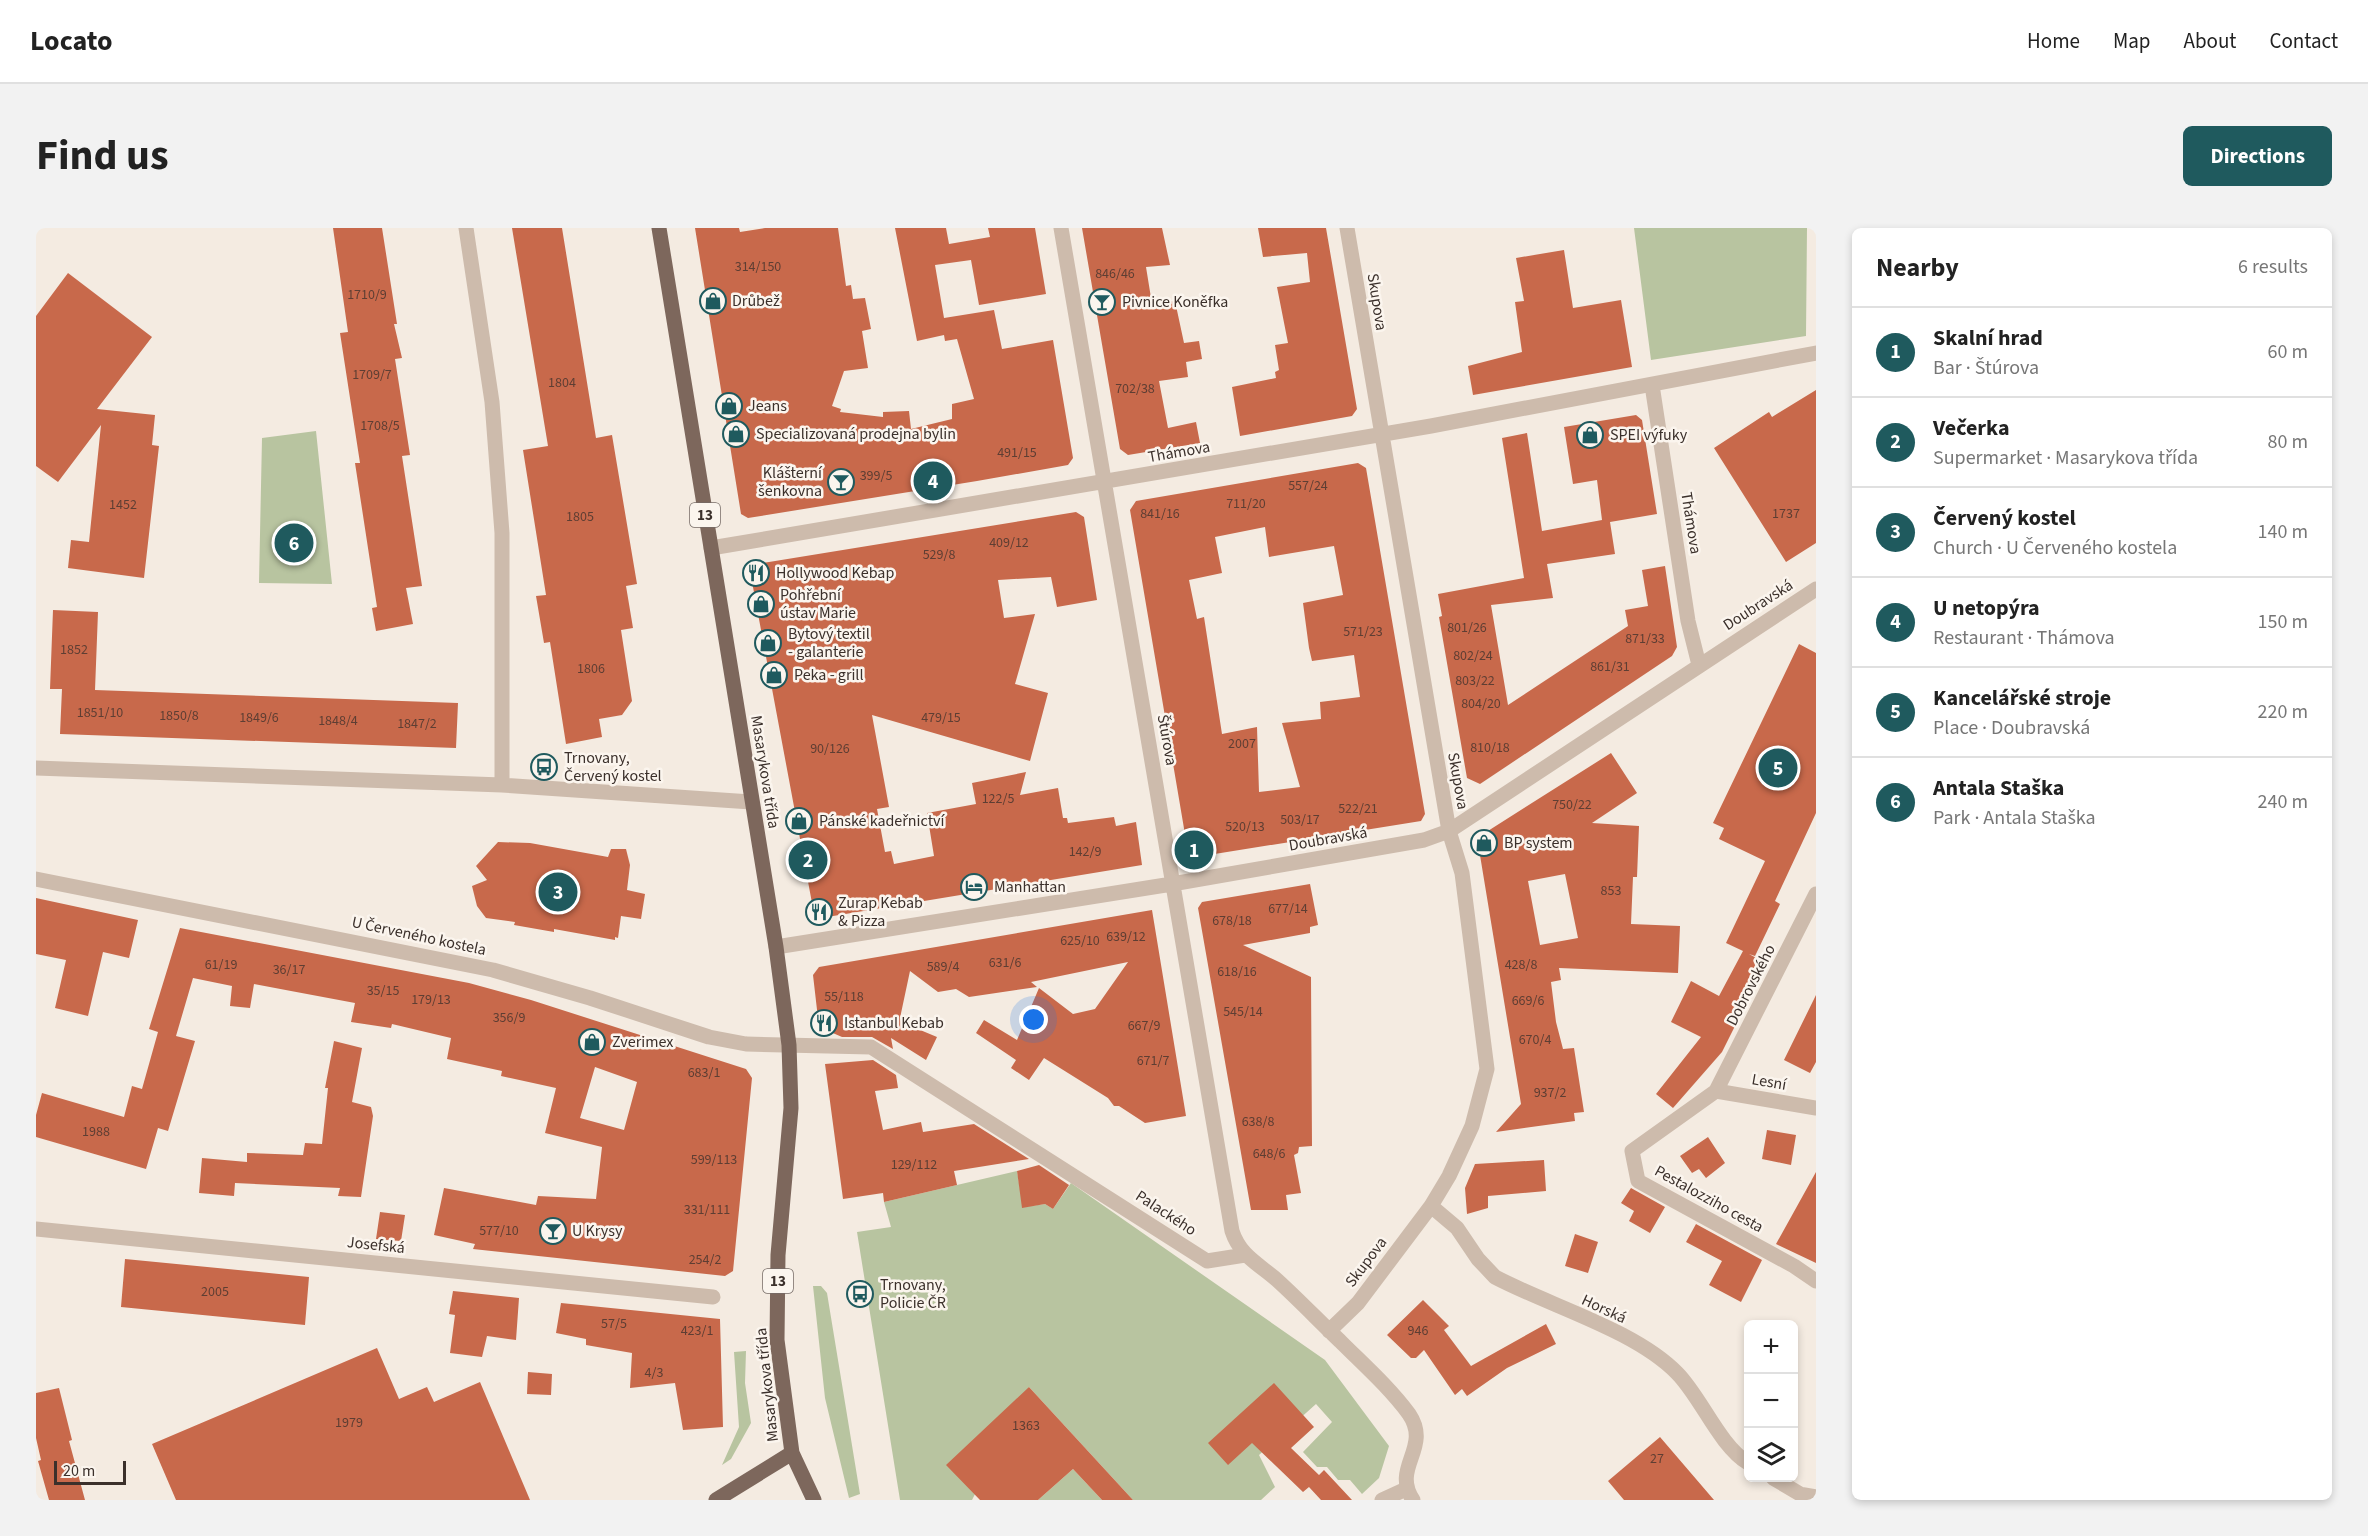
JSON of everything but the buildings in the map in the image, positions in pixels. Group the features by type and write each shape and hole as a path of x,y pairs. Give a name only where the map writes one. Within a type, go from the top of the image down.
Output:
{"main road":[{"name":"Masarykova třída","path":"659,228 776,947 789,1045 791,1108 778,1255 777,1340 792,1453 814,1500"},
{"path":"716,1500 792,1453"}],"street":[{"path":"466,228 492,402 500,510 502,785"},
{"name":"Štúrova","path":"1061,228 1232,1231 1237,1245 1245,1255"},
{"name":"Skupova","path":"1329,1331 1358,1303 1431,1206 1449,1176 1472,1126 1487,1069 1462,873 1449,831 1380,435 1347,228"},
{"name":"Thámova","path":"711,548 1380,435 1816,353"},
{"name":"Thámova","path":"1652,385 1688,621 1699,665"},
{"name":"Doubravská","path":"776,947 1401,845 1449,831 1816,589"},
{"path":"36,768 502,785 751,802"},
{"name":"U Červeného kostela","path":"36,879 493,970 590,998 709,1037 746,1044 789,1045"},
{"name":"Dobrovského","path":"1716,1091 1816,894"},
{"name":"Palackého","path":"789,1045 871,1047 1207,1261 1245,1255"},
{"name":"Lesní","path":"1716,1091 1816,1108"},
{"name":"Pestalozziho cesta","path":"1716,1091 1632,1151 1638,1181 1794,1266 1816,1281"},
{"name":"Horská","path":"1431,1206 1457,1228 1478,1259 1495,1277 1639,1344 1677,1373 1708,1418 1744,1458"},
{"name":"Josefská","path":"36,1229 713,1297"},
{"path":"1245,1255 1278,1280 1387,1387 1411,1417 1418,1444 1406,1476 1409,1494 1382,1500"},
{"path":"1780,1482 1800,1494 1816,1497"}],"green space":[{"path":"1634,228 1807,228 1806,336 1651,360"},
{"path":"316,431 332,584 259,583 262,438"},
{"path":"1017,1171 1023,1207 1045,1204 1053,1209 1071,1183 1325,1360 1389,1446 1379,1478 1362,1494 1350,1480 1338,1480 1327,1467 1317,1467 1303,1452 1332,1422 1316,1404 1259,1455 1275,1487 1261,1500 1133,1500 1029,1387 972,1500 900,1500 857,1232 891,1227 884,1202"},
{"path":"813,1286 821,1286 827,1293 860,1494 849,1498 825,1398"},
{"path":"746,1351 745,1383 751,1423 731,1459 722,1465 739,1427 734,1352"},
{"path":"1073,1469 1102,1500 1038,1500"}],"place":[{"name":"Drůbež","path":"713,301"},
{"name":"Pivnice Koněfka","path":"1102,302"},
{"name":"Jeans","path":"729,406"},
{"name":"Specializovaná prodejna bylin","path":"736,434"},
{"name":"SPEI výfuky","path":"1590,435"},
{"name":"U netopýra","path":"933,481"},
{"name":"Klášterní šenkovna","path":"841,482"},
{"name":"Antala Staška","path":"294,543"},
{"name":"Hollywood Kebap","path":"756,573"},
{"name":"Pohřební ústav Marie","path":"761,604"},
{"name":"Bytový textil - galanterie","path":"768,643"},
{"name":"Peka - grill","path":"774,675"},
{"name":"Trnovany, Červený kostel","path":"544,767"},
{"name":"Kancelářské stroje","path":"1778,768"},
{"name":"Pánské kadeřnictví","path":"799,821"},
{"name":"BP system","path":"1484,843"},
{"name":"Skalní hrad","path":"1194,850"},
{"name":"Večerka","path":"808,860"},
{"name":"Manhattan","path":"974,887"},
{"name":"Červený kostel","path":"558,892"},
{"name":"Zurap Kebab & Pizza","path":"819,912"},
{"name":"Istanbul Kebab","path":"824,1023"},
{"name":"Zverimex","path":"592,1042"},
{"name":"U Krysy","path":"553,1231"},
{"name":"Trnovany, Policie ČR","path":"860,1294"}]}
